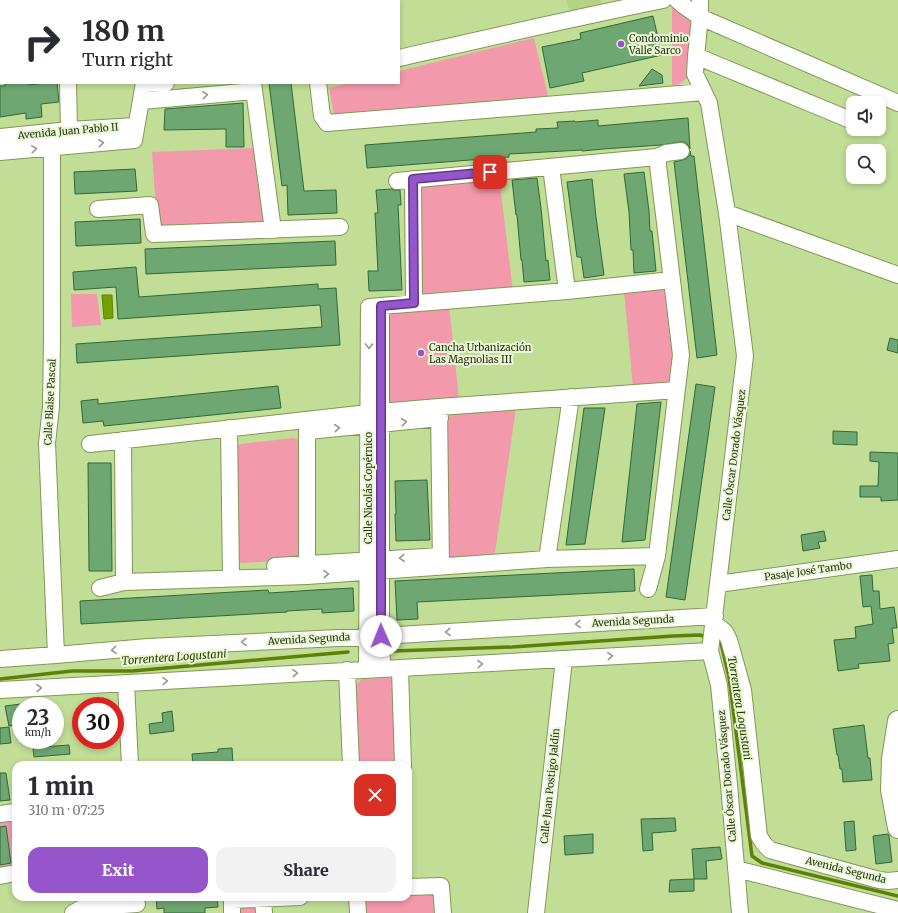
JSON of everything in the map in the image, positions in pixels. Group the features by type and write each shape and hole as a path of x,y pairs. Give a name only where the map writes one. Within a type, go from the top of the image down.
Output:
{"main road":[{"path":"898,721 891,790 898,828"}],"street":[{"path":"400,58 607,6 662,0"},
{"path":"677,0 688,10 700,17 872,96"},
{"name":"Calle Óscar Dorado Vásquez","path":"700,0 695,74 709,103 727,213 745,356 713,633 740,913"},
{"path":"696,56 846,118"},
{"name":"Calle Blaise Pascal","path":"56,655 47,443 51,407 52,337 60,147 69,130 68,84"},
{"path":"135,133 144,84"},
{"path":"318,84 322,116 327,123 704,92"},
{"path":"142,101 254,87 273,230"},
{"path":"886,101 898,103"},
{"name":"Avenida Juan Pablo II","path":"0,137 69,130 135,133"},
{"name":"Avenida Juan Pablo II","path":"0,152 60,147 135,133"},
{"path":"397,181 657,157 666,153 681,151"},
{"path":"648,589 657,556 681,355 657,157"},
{"path":"551,167 567,291"},
{"path":"413,179 414,303 567,291 672,280"},
{"path":"98,209 150,206 154,234 340,227"},
{"path":"727,213 898,275"},
{"name":"Calle Nicolás Copérnico","path":"374,670 375,306 414,303"},
{"path":"90,444 123,440 229,433 440,413 571,397 677,390"},
{"path":"547,559 571,397"},
{"path":"440,413 441,561"},
{"path":"307,425 307,570"},
{"path":"229,433 231,573"},
{"path":"123,440 124,582"},
{"path":"100,588 124,582 231,573 307,570 441,561 657,556"},
{"name":"Pasaje José Tambo","path":"718,584 898,559"},
{"name":"Avenida Segunda","path":"0,659 148,647 374,636 725,632 729,640 743,690 759,836 764,844 770,850 879,880 898,880"},
{"path":"0,690 564,659 713,633"},
{"name":"Calle Juan Postigo Jaldín","path":"536,913 564,659"},
{"path":"400,669 403,761"},
{"path":"347,670 351,761"},
{"path":"126,683 130,761"},
{"path":"0,814 12,812"},
{"path":"736,869 898,910"},
{"path":"0,876 12,874"},
{"path":"412,887 441,886 443,913"},
{"path":"232,901 232,913"},
{"path":"237,901 263,906 284,901"},
{"path":"357,901 358,913"},
{"path":"73,913 82,908 137,905"}],"shaded area":[{"path":"566,0 601,0 601,3 570,11"},
{"path":"672,5 693,24 690,76 680,83 672,86"},
{"path":"534,38 548,96 334,115 329,88 345,84 400,84 400,71"},
{"path":"257,148 267,217 262,224 160,226 157,223 152,152"},
{"path":"499,177 513,291 426,294 422,292 420,288 420,185"},
{"path":"663,290 669,296 677,355 673,378 668,384 633,387 624,291"},
{"path":"71,294 97,294 101,325 72,327"},
{"path":"102,295 112,295 113,318 104,319"},
{"name":"Cancha Urbanización Las Magnolias III","path":"449,305 459,400 396,405 390,403 387,398 386,316 391,311"},
{"path":"516,408 494,560 448,559 447,419 449,414 453,412"},
{"path":"293,438 300,442 301,556 295,560 239,562 237,559 236,446 241,444"},
{"path":"393,678 400,761 358,761 354,691 357,684 362,679"},
{"path":"0,817 12,820 12,869 0,871"},
{"path":"412,892 435,892 438,913 364,913 365,904 367,901 412,901"},
{"path":"254,903 259,913 235,913 235,909"}],"building":[{"name":"Condominio Valle Sarco","path":"653,16 662,55 582,73 584,81 550,88 542,47 581,39 580,33"},
{"path":"652,69 662,75 663,83 639,86"},
{"path":"5,84 57,84 59,102 41,104 42,117 26,119 26,113 0,117 0,86 5,86"},
{"path":"269,84 291,84 304,191 336,190 337,213 288,215 287,185 282,186"},
{"path":"243,103 244,147 226,147 226,129 164,130 165,109"},
{"path":"688,118 690,149 685,142 680,142 661,145 582,151 509,154 509,157 367,168 365,145 536,132 536,129 558,128 557,122 598,120 598,126"},
{"path":"690,151 691,156 694,156 717,355 697,358 674,162 686,159 690,155"},
{"path":"135,169 137,191 75,194 74,172"},
{"path":"644,172 656,271 634,273 633,250 631,250 629,212 624,174"},
{"path":"537,178 546,261 548,260 550,280 524,282 512,180"},
{"path":"592,179 604,275 584,278 581,257 577,257 567,182"},
{"path":"376,190 400,190 401,205 398,205 402,290 369,291 368,271 378,271 375,213 378,213"},
{"path":"140,219 141,243 76,246 75,222"},
{"path":"335,241 336,265 146,274 145,249"},
{"path":"136,267 139,297 318,284 318,289 336,288 340,345 77,363 76,344 322,327 320,305 118,319 116,287 74,290 73,272"},
{"path":"890,338 898,340 898,353 887,350"},
{"path":"696,384 715,387 685,600 666,597"},
{"path":"278,386 281,408 104,426 103,421 83,423 81,401 98,399 98,404"},
{"path":"661,402 645,540 622,542 637,404"},
{"path":"584,408 605,408 585,544 566,545"},
{"path":"833,431 857,432 857,445 833,444"},
{"path":"870,452 898,453 898,500 881,501 881,497 860,497 860,486 878,486 879,462 870,461"},
{"path":"88,463 111,463 112,571 89,571"},
{"path":"427,480 430,540 396,541 395,481"},
{"path":"824,531 826,541 818,542 820,548 803,551 801,535"},
{"path":"634,569 635,591 417,602 418,619 397,620 395,581"},
{"path":"872,575 873,591 879,591 880,609 894,607 897,628 892,628 894,643 888,644 890,661 858,664 859,668 838,671 834,640 856,638 855,627 873,624 871,606 863,607 860,576"},
{"path":"353,588 354,611 322,613 322,609 81,624 80,601 268,590 269,593"},
{"path":"12,705 12,726 9,726 5,706"},
{"path":"172,711 174,731 150,734 149,724 163,722 162,713"},
{"path":"864,725 872,780 843,782 842,769 840,769 833,729"},
{"path":"9,727 11,743 0,744 0,728"},
{"path":"64,745 69,745 70,754 34,757 33,749 64,749"},
{"path":"232,748 233,761 193,761 192,754 218,752 218,749"},
{"path":"0,773 6,773 10,800 0,801"},
{"path":"675,818 676,831 652,833 653,850 643,851 641,819"},
{"path":"854,821 856,850 846,851 844,822"},
{"path":"6,826 11,863 0,865 0,827"},
{"path":"593,834 593,853 565,855 564,836"},
{"path":"888,834 892,862 876,864 873,836"},
{"path":"720,847 722,859 706,861 707,879 694,879 692,849"},
{"path":"694,879 694,891 669,892 670,880"},
{"path":"156,901 217,901 218,907 205,908 205,913 164,913 164,908 157,909"}],"waterway":[{"name":"Torrentera Logustani","path":"393,651 512,647 673,636 700,635 706,637"},
{"name":"Torrentera Logustani","path":"716,641 721,643 729,677 752,856 762,863 898,896"},
{"name":"Torrentera Logustani","path":"0,679 72,671 132,671 348,652"}],"place":[{"name":"Condominio Valle Sarco","path":"621,44"},
{"name":"Cancha Urbanización Las Magnolias III","path":"421,353"}],"route":[{"path":"381,636 381,306 414,303 413,179 490,172"}]}
